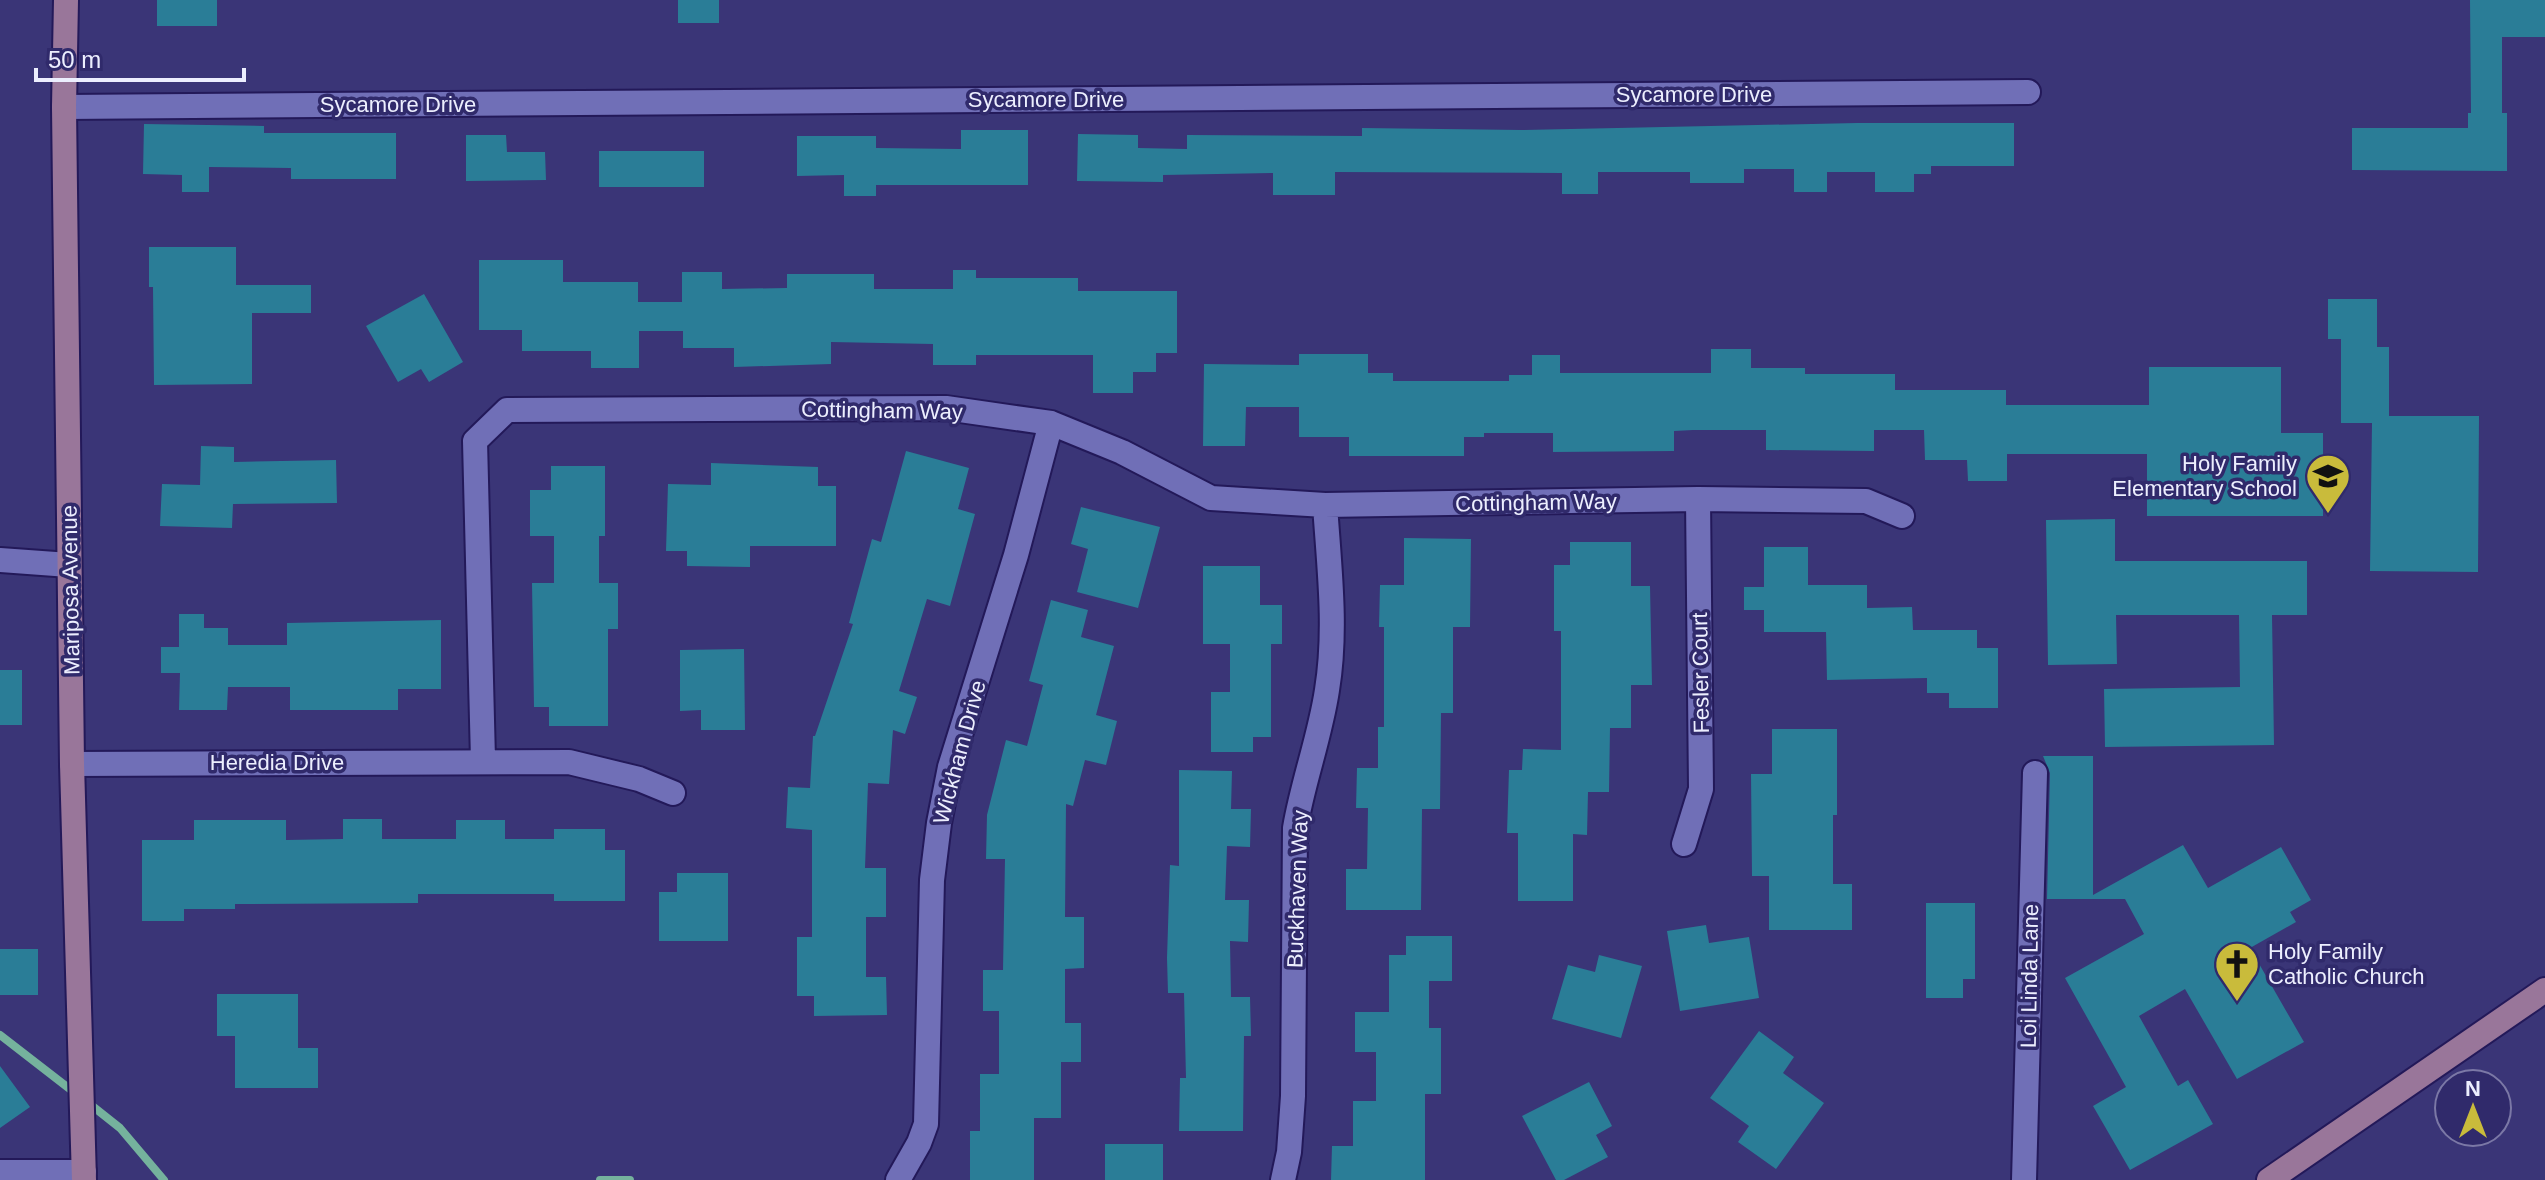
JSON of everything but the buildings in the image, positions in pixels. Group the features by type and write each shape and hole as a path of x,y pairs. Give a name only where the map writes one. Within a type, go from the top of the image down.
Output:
{"street":[{"name":"Mariposa Avenue","path":"66,0 64,107 72,764 84,1176"},
{"name":"Sycamore Drive","path":"64,107 2028,92"},
{"name":"Cottingham Way","path":"483,760 475,441 507,410 946,408 1051,423 1122,452 1211,498 1325,505 1698,499 1866,501 1902,516"},
{"name":"Wickham Drive","path":"898,1180 926,1124 932,880 941,809 950,767 1016,555 1051,423"},
{"name":"Fesler Court","path":"1684,844 1701,789 1698,499"},
{"name":"Buckhaven Way","path":"1283,1180 1289,1152 1293,1096 1295,828 1328,688 1331,640 1325,505"},
{"path":"0,560 69,565"},
{"name":"Heredia Drive","path":"72,764 569,762 639,779 673,793"},
{"name":"Loi Linda Lane","path":"2024,1180 2035,773"},
{"path":"2269,1180 2545,990"},
{"path":"0,1172 84,1176"}],"waterway":[{"path":"0,1035 75,1093"},
{"path":"86,1101 120,1128 164,1180"},
{"path":"600,1180 630,1180"}],"place":[{"name":"Holy Family Elementary School","path":"2328,515"},
{"name":"Holy Family Catholic Church","path":"2237,1003"}]}
